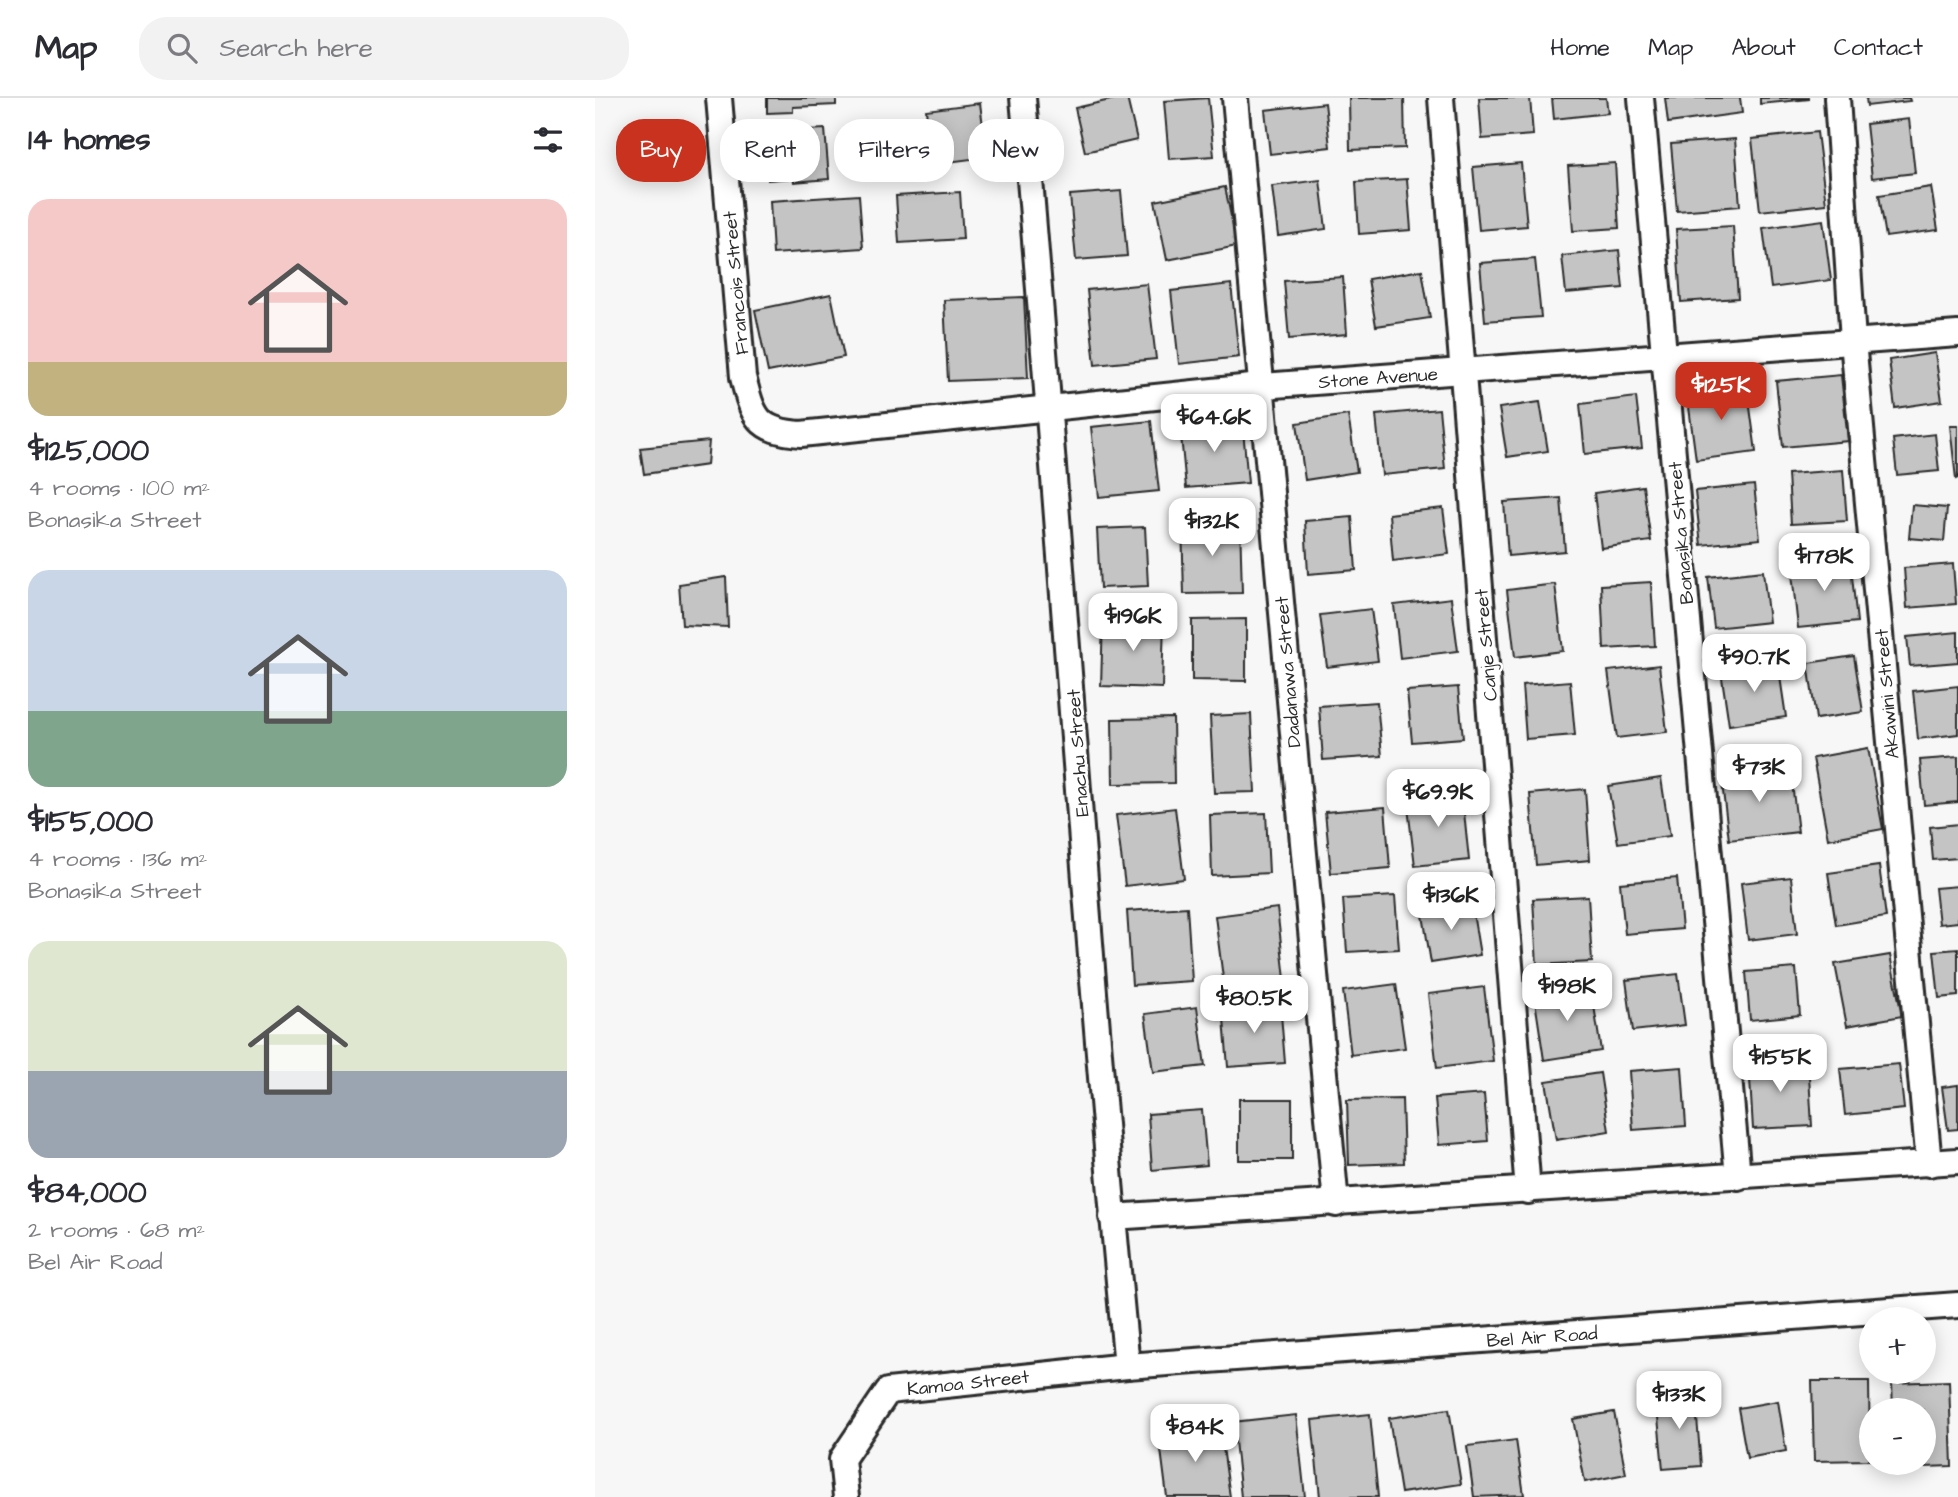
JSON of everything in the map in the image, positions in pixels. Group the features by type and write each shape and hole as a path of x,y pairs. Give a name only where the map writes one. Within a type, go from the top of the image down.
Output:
{"street":[{"name":"Francois Street","path":"719,98 743,377 749,402 760,423"},
{"name":"Enachu Street","path":"1023,98 1050,410 1112,1217 1127,1366"},
{"name":"Dadanawa Street","path":"1235,98 1336,1204"},
{"name":"Canje Street","path":"1441,98 1528,1191"},
{"name":"Bonasika Street","path":"1641,98 1738,1177"},
{"name":"Akawini Street","path":"1837,98 1853,341 1929,1164"},
{"name":"Stone Avenue","path":"760,423 779,433 801,434 1261,386 1958,334"},
{"path":"1112,1217 1958,1161"},
{"name":"Bel Air Road","path":"1127,1366 1958,1306"},
{"name":"Kamoa Street","path":"846,1497 842,1459 888,1391 1127,1366"}],"building":[{"path":"767,98 836,98 836,105 793,107 793,112 767,113"},
{"path":"1127,98 1137,140 1085,152 1075,108"},
{"path":"1208,98 1214,156 1169,159 1164,101"},
{"path":"1349,98 1404,98 1405,148 1350,150"},
{"path":"1479,98 1530,98 1533,135 1482,139"},
{"path":"1552,98 1606,98 1608,113 1554,119"},
{"path":"1665,98 1740,98 1742,113 1668,123"},
{"path":"1760,98 1809,98 1809,99 1760,104"},
{"path":"1866,98 1909,98 1910,101 1867,106"},
{"path":"980,103 982,119 968,119 968,159 954,161 954,119 927,119 926,110"},
{"path":"1325,103 1330,147 1270,154 1265,110"},
{"path":"1909,119 1915,173 1872,178 1866,124"},
{"path":"820,129 825,129 829,179 820,180"},
{"path":"1817,132 1826,204 1760,211 1752,139"},
{"path":"1735,139 1740,206 1677,211 1671,144"},
{"path":"1521,163 1527,226 1479,230 1473,167"},
{"path":"1615,163 1619,228 1573,231 1568,166"},
{"path":"1407,179 1411,230 1359,234 1356,182"},
{"path":"1320,180 1326,229 1278,236 1272,186"},
{"path":"1225,187 1237,246 1167,260 1155,201"},
{"path":"1931,187 1938,230 1886,237 1879,195"},
{"path":"1121,191 1127,256 1076,260 1070,195"},
{"path":"960,192 963,239 899,243 896,196"},
{"path":"859,195 863,248 773,254 770,201"},
{"path":"1823,220 1831,280 1771,288 1763,228"},
{"path":"1733,226 1738,298 1681,302 1676,229"},
{"path":"1619,250 1623,288 1566,293 1562,256"},
{"path":"1535,259 1541,317 1485,321 1480,263"},
{"path":"1422,270 1430,318 1376,326 1368,279"},
{"path":"1343,277 1347,334 1289,339 1284,281"},
{"path":"1147,284 1156,359 1095,365 1087,290"},
{"path":"1231,284 1239,357 1179,364 1171,291"},
{"path":"831,294 844,357 768,372 755,310"},
{"path":"1024,297 1028,378 948,381 944,300"},
{"path":"1935,353 1942,401 1895,408 1889,360"},
{"path":"1841,375 1848,441 1783,447 1776,381"},
{"path":"1747,385 1756,452 1696,460 1687,392"},
{"path":"1636,397 1642,448 1585,454 1580,404"},
{"path":"1540,402 1548,451 1507,457 1499,408"},
{"path":"1439,409 1445,469 1382,475 1376,415"},
{"path":"1348,415 1357,472 1305,480 1297,423"},
{"path":"1242,419 1248,483 1186,488 1180,425"},
{"path":"1151,421 1159,491 1099,497 1091,427"},
{"path":"1950,426 1958,426 1956,479"},
{"path":"1935,434 1939,471 1897,475 1893,439"},
{"path":"709,441 707,465 644,474 640,448"},
{"path":"1843,470 1847,521 1791,524 1788,474"},
{"path":"1754,485 1760,539 1701,545 1695,491"},
{"path":"1643,486 1651,541 1601,548 1594,493"},
{"path":"1561,498 1565,551 1508,556 1504,502"},
{"path":"1912,505 1947,508 1944,541 1909,538"},
{"path":"1443,508 1449,554 1393,561 1389,514"},
{"path":"1352,517 1356,570 1308,574 1305,521"},
{"path":"1240,521 1242,593 1184,594 1182,522"},
{"path":"1145,527 1148,586 1100,588 1097,529"},
{"path":"1850,558 1857,622 1798,628 1791,564"},
{"path":"1953,564 1956,604 1907,608 1904,568"},
{"path":"1763,571 1769,622 1714,628 1708,577"},
{"path":"726,577 728,627 682,625 679,584"},
{"path":"1651,582 1655,646 1604,649 1601,585"},
{"path":"1555,584 1563,651 1515,657 1507,590"},
{"path":"1451,598 1458,651 1400,658 1394,605"},
{"path":"1371,609 1378,661 1327,667 1320,615"},
{"path":"1103,618 1164,620 1162,688 1101,686"},
{"path":"1246,619 1246,681 1192,680 1192,620"},
{"path":"1958,632 1958,662 1910,666 1907,637"},
{"path":"1854,656 1863,712 1816,719 1808,663"},
{"path":"1778,663 1786,717 1729,725 1721,671"},
{"path":"1659,665 1667,732 1617,738 1608,671"},
{"path":"1570,681 1575,735 1526,739 1522,685"},
{"path":"1958,686 1958,734 1918,739 1913,691"},
{"path":"1458,687 1463,738 1412,742 1407,691"},
{"path":"1377,702 1382,756 1323,760 1319,706"},
{"path":"1251,714 1255,792 1214,793 1210,716"},
{"path":"1173,718 1174,783 1113,784 1112,719"},
{"path":"1868,748 1883,829 1828,839 1813,758"},
{"path":"1958,757 1958,802 1924,805 1920,760"},
{"path":"1790,767 1798,832 1729,840 1721,775"},
{"path":"1661,778 1670,836 1618,843 1608,786"},
{"path":"1585,789 1590,860 1536,865 1530,794"},
{"path":"1462,793 1469,860 1415,866 1407,799"},
{"path":"1385,807 1390,868 1331,873 1325,812"},
{"path":"1175,808 1184,879 1125,886 1116,815"},
{"path":"1266,813 1269,873 1212,876 1210,815"},
{"path":"1958,824 1958,858 1933,860 1930,827"},
{"path":"1879,866 1886,917 1836,925 1828,873"},
{"path":"1791,877 1797,934 1748,940 1741,883"},
{"path":"1677,878 1682,929 1625,934 1620,883"},
{"path":"1958,886 1958,922 1939,924 1935,888"},
{"path":"1395,896 1399,949 1347,952 1343,899"},
{"path":"1588,896 1592,962 1537,965 1533,899"},
{"path":"1471,901 1480,955 1431,963 1422,909"},
{"path":"1187,907 1192,981 1132,985 1127,911"},
{"path":"1277,908 1285,979 1224,986 1215,916"},
{"path":"1958,949 1958,996 1939,998 1934,951"},
{"path":"1890,955 1902,1016 1847,1026 1835,964"},
{"path":"1796,968 1800,1015 1750,1020 1746,972"},
{"path":"1678,974 1685,1025 1633,1031 1626,980"},
{"path":"1396,984 1405,1048 1351,1055 1343,991"},
{"path":"1591,986 1601,1051 1544,1060 1534,994"},
{"path":"1484,987 1493,1061 1437,1068 1428,994"},
{"path":"1280,1002 1285,1063 1228,1067 1223,1006"},
{"path":"1197,1007 1205,1066 1153,1072 1145,1014"},
{"path":"1808,1059 1812,1126 1753,1129 1749,1062"},
{"path":"1899,1064 1904,1109 1845,1115 1840,1069"},
{"path":"1682,1067 1686,1126 1633,1130 1629,1071"},
{"path":"1600,1073 1609,1131 1556,1140 1546,1081"},
{"path":"1958,1085 1958,1129 1948,1130 1942,1087"},
{"path":"1484,1094 1488,1141 1439,1145 1435,1098"},
{"path":"1239,1099 1292,1099 1292,1160 1239,1160"},
{"path":"1402,1099 1404,1163 1349,1165 1347,1100"},
{"path":"1202,1110 1207,1165 1152,1170 1148,1114"},
{"path":"1812,1381 1859,1381 1859,1384 1869,1384 1869,1398 1859,1398 1859,1460 1814,1461"},
{"path":"1936,1381 1949,1381 1952,1466 1936,1467 1936,1398 1893,1398 1892,1384 1936,1384"},
{"path":"1695,1394 1701,1466 1663,1469 1656,1397"},
{"path":"1778,1401 1786,1451 1747,1458 1738,1408"},
{"path":"1449,1409 1461,1484 1401,1493 1389,1418"},
{"path":"1614,1412 1626,1474 1585,1482 1573,1419"},
{"path":"1370,1414 1378,1497 1320,1497 1312,1420"},
{"path":"1296,1415 1305,1497 1241,1497 1233,1422"},
{"path":"1220,1426 1230,1497 1167,1497 1159,1434"},
{"path":"1516,1440 1524,1495 1474,1497 1467,1446"}]}
